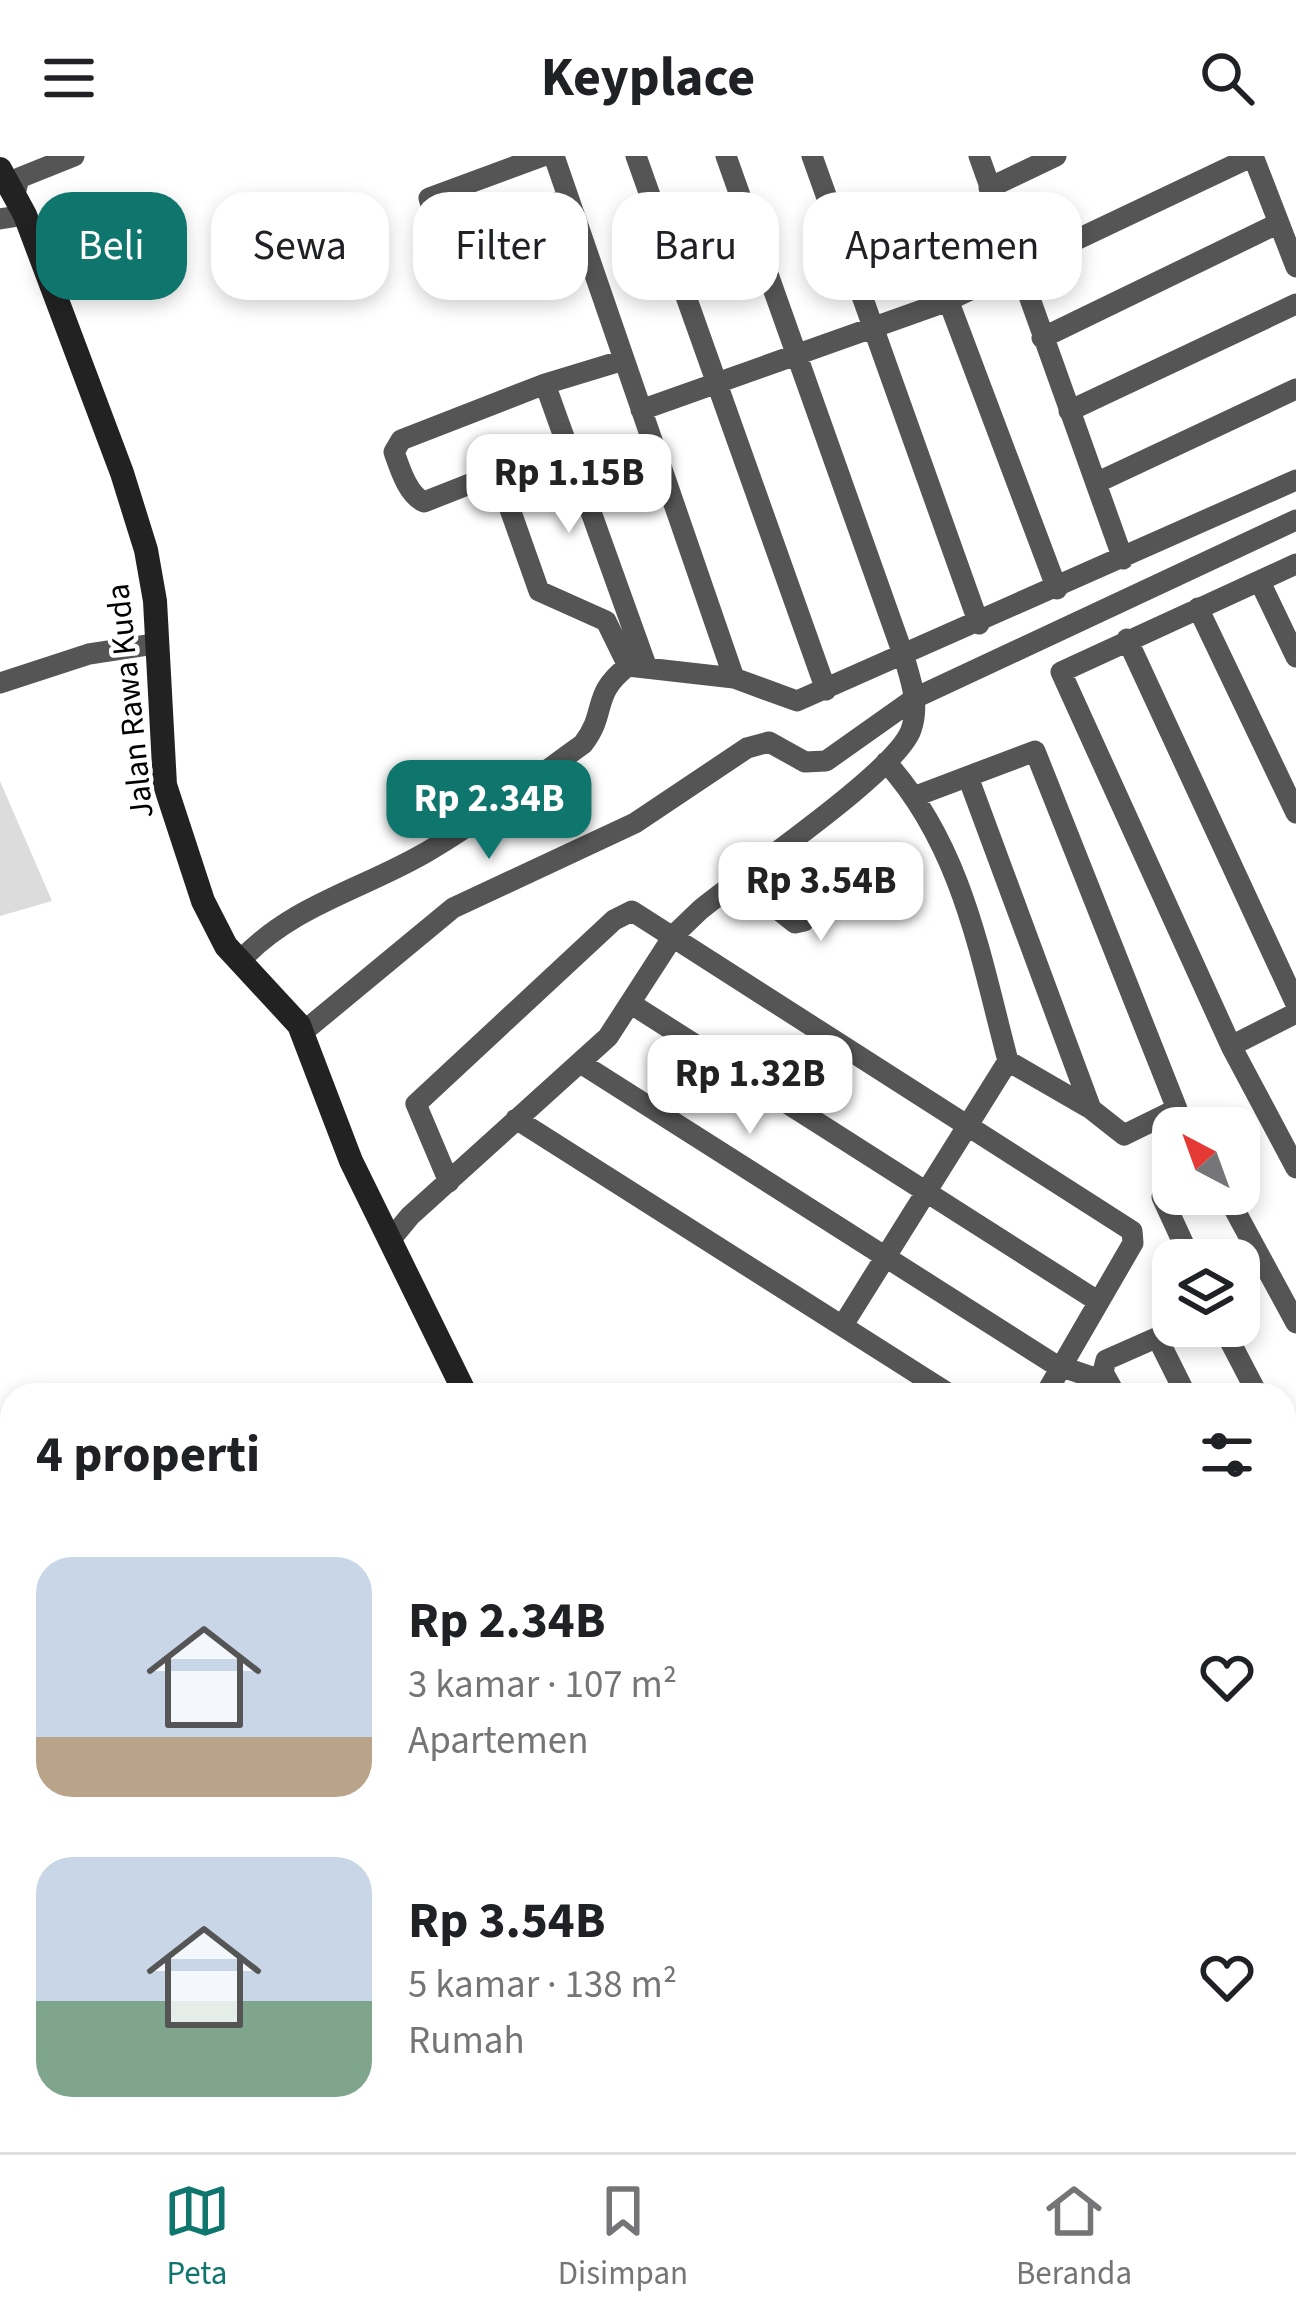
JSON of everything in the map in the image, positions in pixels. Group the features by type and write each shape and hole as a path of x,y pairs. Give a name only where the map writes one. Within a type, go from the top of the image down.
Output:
{"street":[{"path":"13,210 19,178 74,156"},
{"path":"444,192 543,156"},
{"path":"554,156 564,192"},
{"path":"636,156 826,690"},
{"path":"391,1240 516,1119 582,1064 633,1004 674,935 764,856 886,762 910,732 915,698 904,657 726,156"},
{"path":"979,156 990,192"},
{"path":"989,188 1057,156"},
{"path":"1082,238 1253,156 1296,266"},
{"path":"818,158 872,326 979,624"},
{"name":"Jalan Rawa Kuda","path":"0,169 130,496 151,575 166,785 202,901 240,961 303,1032 351,1161 460,1383"},
{"path":"1042,338 1279,223"},
{"path":"588,260 734,678"},
{"path":"641,410 949,300"},
{"path":"1028,300 1123,559"},
{"path":"945,302 1057,589"},
{"path":"1069,411 1296,304"},
{"path":"624,361 545,384 401,440 394,452 415,498 424,502 496,477 539,591 606,621 638,667"},
{"path":"545,384 638,667"},
{"path":"1096,484 1296,389"},
{"path":"240,961 269,930 296,912 429,850 583,744 595,729 606,683 638,667 734,678 797,701 979,624 1296,479"},
{"path":"303,1032 453,908 635,823 747,748 769,742 805,761 826,761 915,698 1296,520"},
{"path":"1296,565 1062,670 1060,677 1231,1046 1296,1168"},
{"path":"1260,582 1296,657"},
{"path":"1198,608 1296,813"},
{"path":"1127,640 1296,1009 1231,1046"},
{"path":"0,683 89,653 154,644"},
{"path":"916,796 1031,751 1038,754 1177,1109 1124,1136 1091,1108 1008,1061"},
{"path":"843,1324 1008,1061 968,904 916,796 886,762"},
{"path":"968,777 1091,1108"},
{"path":"738,878 795,923 804,921 764,856"},
{"path":"449,1182 416,1112 422,1097 620,915 632,911 1132,1231 1133,1243 1052,1383"},
{"path":"633,1004 1099,1302"},
{"path":"582,1064 1061,1368 1097,1383"},
{"path":"516,1119 933,1383"},
{"path":"1237,1215 1296,1323"},
{"path":"1110,1383 1102,1364 1106,1360 1152,1341"},
{"path":"1162,1347 1180,1383"},
{"path":"1233,1347 1252,1383"}],"shaded area":[{"path":"0,781 52,901 0,916"}]}
